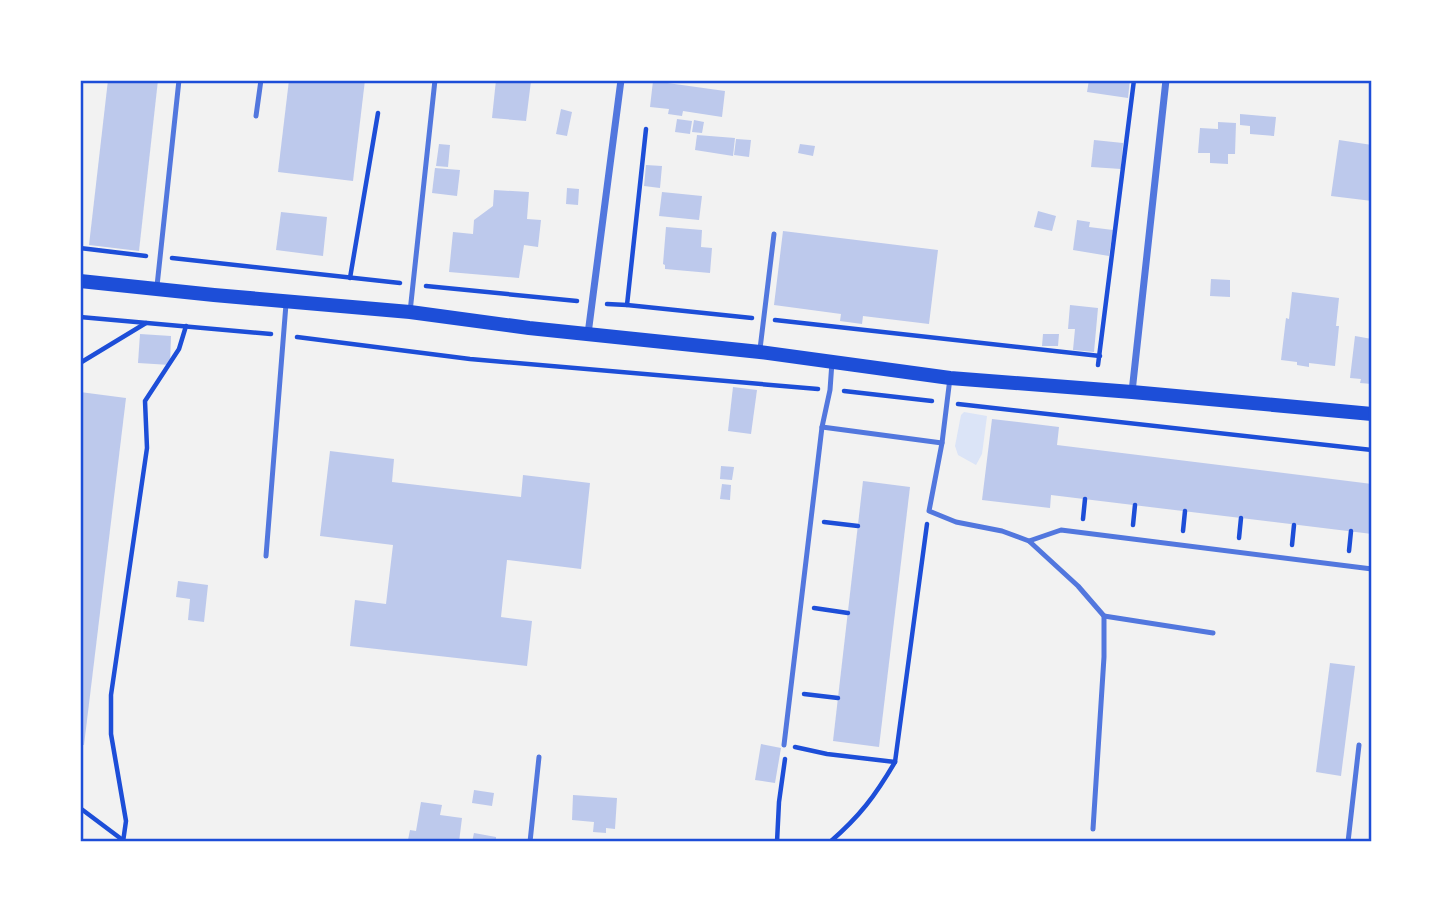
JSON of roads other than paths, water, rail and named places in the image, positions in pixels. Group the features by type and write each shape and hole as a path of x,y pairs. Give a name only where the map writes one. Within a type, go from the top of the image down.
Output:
{"main road":[{"path":"80,281 410,312 760,352 950,378 1371,414"}],"street":[{"path":"588,334 621,80"},
{"path":"1132,392 1166,80"}],"lane":[{"path":"157,288 179,80"},
{"path":"256,116 261,80"},
{"path":"410,312 435,80"},
{"path":"760,352 774,234"},
{"path":"266,556 286,301"},
{"path":"784,745 832,362"},
{"path":"950,378 942,443 929,511 956,522 1002,531 1029,541 1078,586 1104,616 1213,633"},
{"path":"822,427 942,443"},
{"path":"1029,541 1061,530 1371,569"},
{"path":"1093,829 1104,657 1104,616"},
{"path":"1348,842 1359,745"},
{"path":"530,842 539,757"}]}
